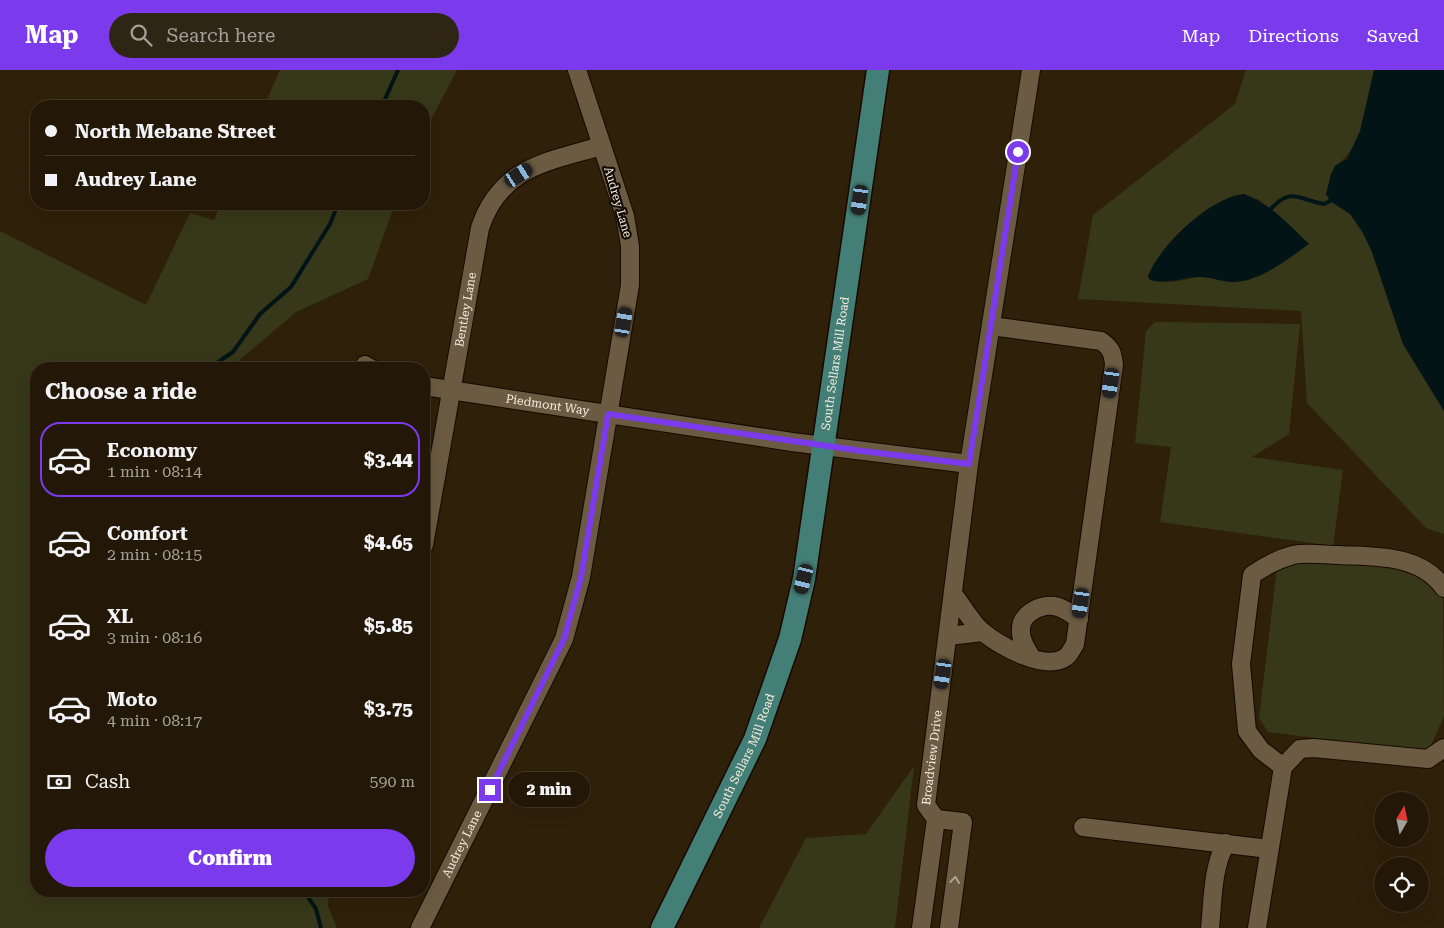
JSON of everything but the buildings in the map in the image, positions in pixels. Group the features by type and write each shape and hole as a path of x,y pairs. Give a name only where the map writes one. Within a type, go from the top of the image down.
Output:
{"main road":[{"name":"South Sellars Mill Road","path":"662,928 755,739 790,639 804,579 878,70"}],"street":[{"name":"Audrey Lane","path":"420,928 564,639 581,577 632,264 625,216 577,70"},
{"name":"Broadview Drive","path":"921,928 936,819 926,805 969,464 1031,70"},
{"name":"Bentley Lane","path":"430,512 480,228 485,212 495,196 508,182 530,167 601,146"},
{"path":"953,594 983,632 1016,653 1044,662 1066,658 1074,644 1114,365 1113,354 1108,346 1101,341 990,326"},
{"name":"Piedmont Way","path":"430,387 824,446 969,464"},
{"path":"1283,767 1261,750 1247,731 1241,664 1252,575 1270,563 1294,555 1392,557 1415,564 1438,580 1444,588"},
{"path":"1032,658 1022,639 1020,630 1022,623 1031,612 1041,606 1055,606 1079,619"},
{"path":"948,636 983,632"},
{"path":"1257,928 1283,767 1300,749 1314,748 1428,759 1444,748"},
{"path":"936,819 962,822 949,928"},
{"path":"1083,828 1269,849"},
{"path":"1210,928 1216,869 1226,843"}],"green space":[{"path":"280,70 457,70 430,122 430,100 267,100"},
{"path":"1246,70 1374,70 1364,123 1352,148 1345,158 1335,166 1330,201 1351,214 1363,233 1372,252 1403,344 1444,411 1444,534 1426,528 1307,403 1301,311 1078,299 1093,215 1235,104","holes":["1235,195 1258,199 1309,244 1249,280 1232,282 1203,276 1173,282 1148,276 1163,250 1196,218"]},
{"path":"218,210 393,210 368,279 296,312 237,362 30,362 30,897 329,897 328,906 337,928 0,928 0,231 146,305 190,213 214,220"},
{"path":"1155,322 1300,324 1289,434 1252,457 1343,470 1333,546 1160,522 1171,447 1135,443 1146,331"},
{"path":"1323,560 1374,563 1404,569 1431,585 1443,599 1444,716 1428,752 1268,732 1259,718 1277,568 1289,563"},
{"path":"914,766 895,928 759,928 806,838 866,834"}],"shaded area":[{"path":"1374,70 1444,70 1444,411 1403,344 1372,252 1363,233 1350,214 1330,201 1326,194 1335,166 1347,159 1360,131"},
{"path":"1244,194 1271,209 1309,244 1274,268 1244,281 1229,282 1201,277 1167,282 1150,280 1148,276 1154,264 1188,224 1216,204 1231,197"}],"waterway":[{"path":"385,100 398,70"},
{"path":"1268,212 1276,204 1289,197 1295,196 1324,204 1334,199"},
{"path":"218,362 233,352 260,314 291,287 330,224 336,210"},
{"path":"308,897 316,909 321,928"}],"route":[{"path":"490,790 551,669 564,639 581,577 608,414 792,442 969,464 1018,152"}]}
